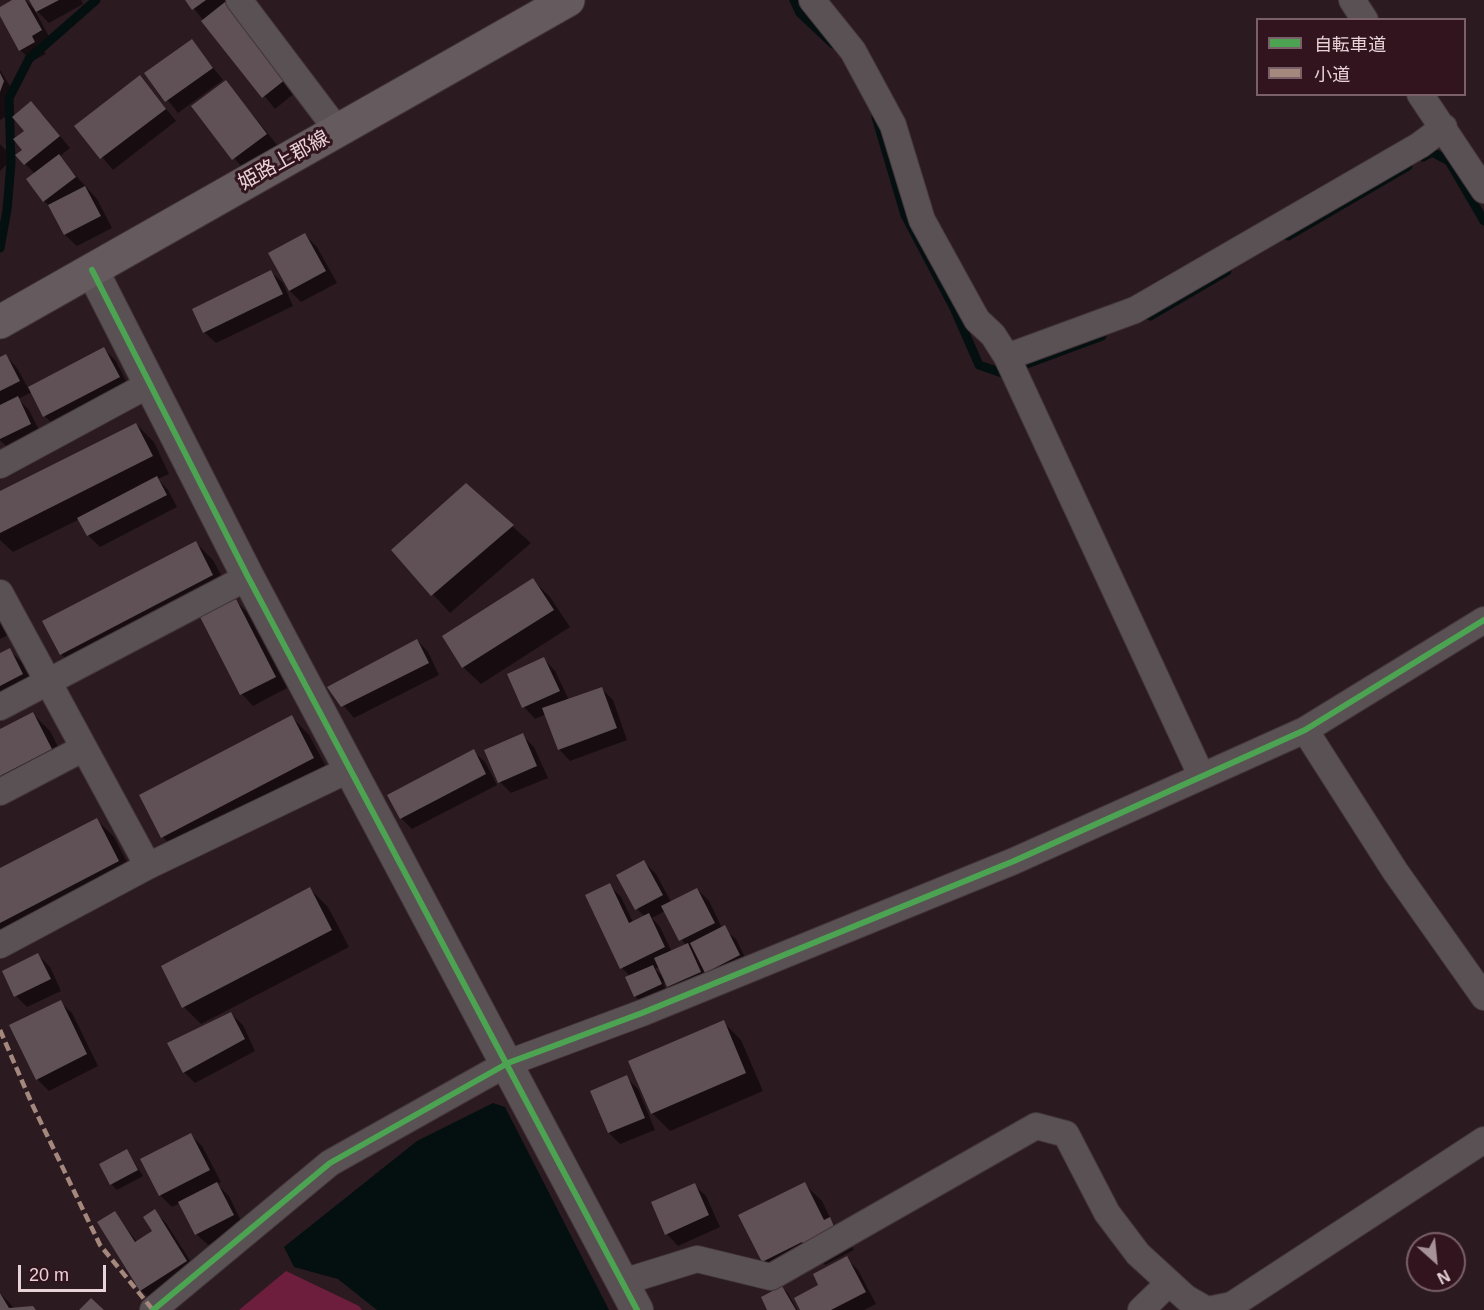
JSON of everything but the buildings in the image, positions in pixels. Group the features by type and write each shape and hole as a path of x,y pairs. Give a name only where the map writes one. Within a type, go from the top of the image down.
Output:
{"main road":[{"name":"姫路上郡線","path":"0,322 568,0"}],"street":[{"path":"239,0 338,131"},
{"path":"812,0 853,51 893,125 922,220 977,320 993,335 1007,357 1201,775"},
{"path":"1352,0 1364,18"},
{"path":"1421,96 1484,189"},
{"path":"1007,357 1135,310 1420,145 1444,127"},
{"path":"92,270 248,577 637,1310"},
{"path":"0,465 150,384"},
{"path":"0,706 248,577"},
{"path":"0,592 148,866"},
{"path":"153,1310 330,1163 508,1064 642,1013 1014,861 1305,730 1484,620"},
{"path":"1305,730 1395,871 1484,997"},
{"path":"0,792 84,748"},
{"path":"0,945 148,866 350,769"},
{"path":"623,1282 697,1259 771,1277 1036,1126 1066,1134 1107,1213 1138,1254 1186,1298 1208,1310 1232,1305 1484,1140"},
{"path":"1141,1310 1169,1283"}],"shaded area":[{"path":"493,1103 505,1107 609,1310 377,1310 338,1279 294,1267 284,1247 417,1141"},
{"path":"286,1271 359,1306 362,1310 239,1310"}],"waterway":[{"path":"0,248 7,210 11,163 9,98 29,59 96,0"},
{"path":"794,0 800,13 833,44"},
{"path":"876,117 905,215 954,308 979,365 1002,373 1102,336"},
{"path":"1423,157 1432,152 1449,161 1484,221"},
{"path":"1288,236 1408,166"},
{"path":"1150,316 1227,271"}],"marked path":[{"path":"0,1030 32,1104 100,1245 153,1310"}],"cycle path":[{"path":"92,270 248,577 637,1310"},
{"path":"153,1310 330,1163 508,1063 642,1013 1014,861 1305,730 1484,620"}]}
